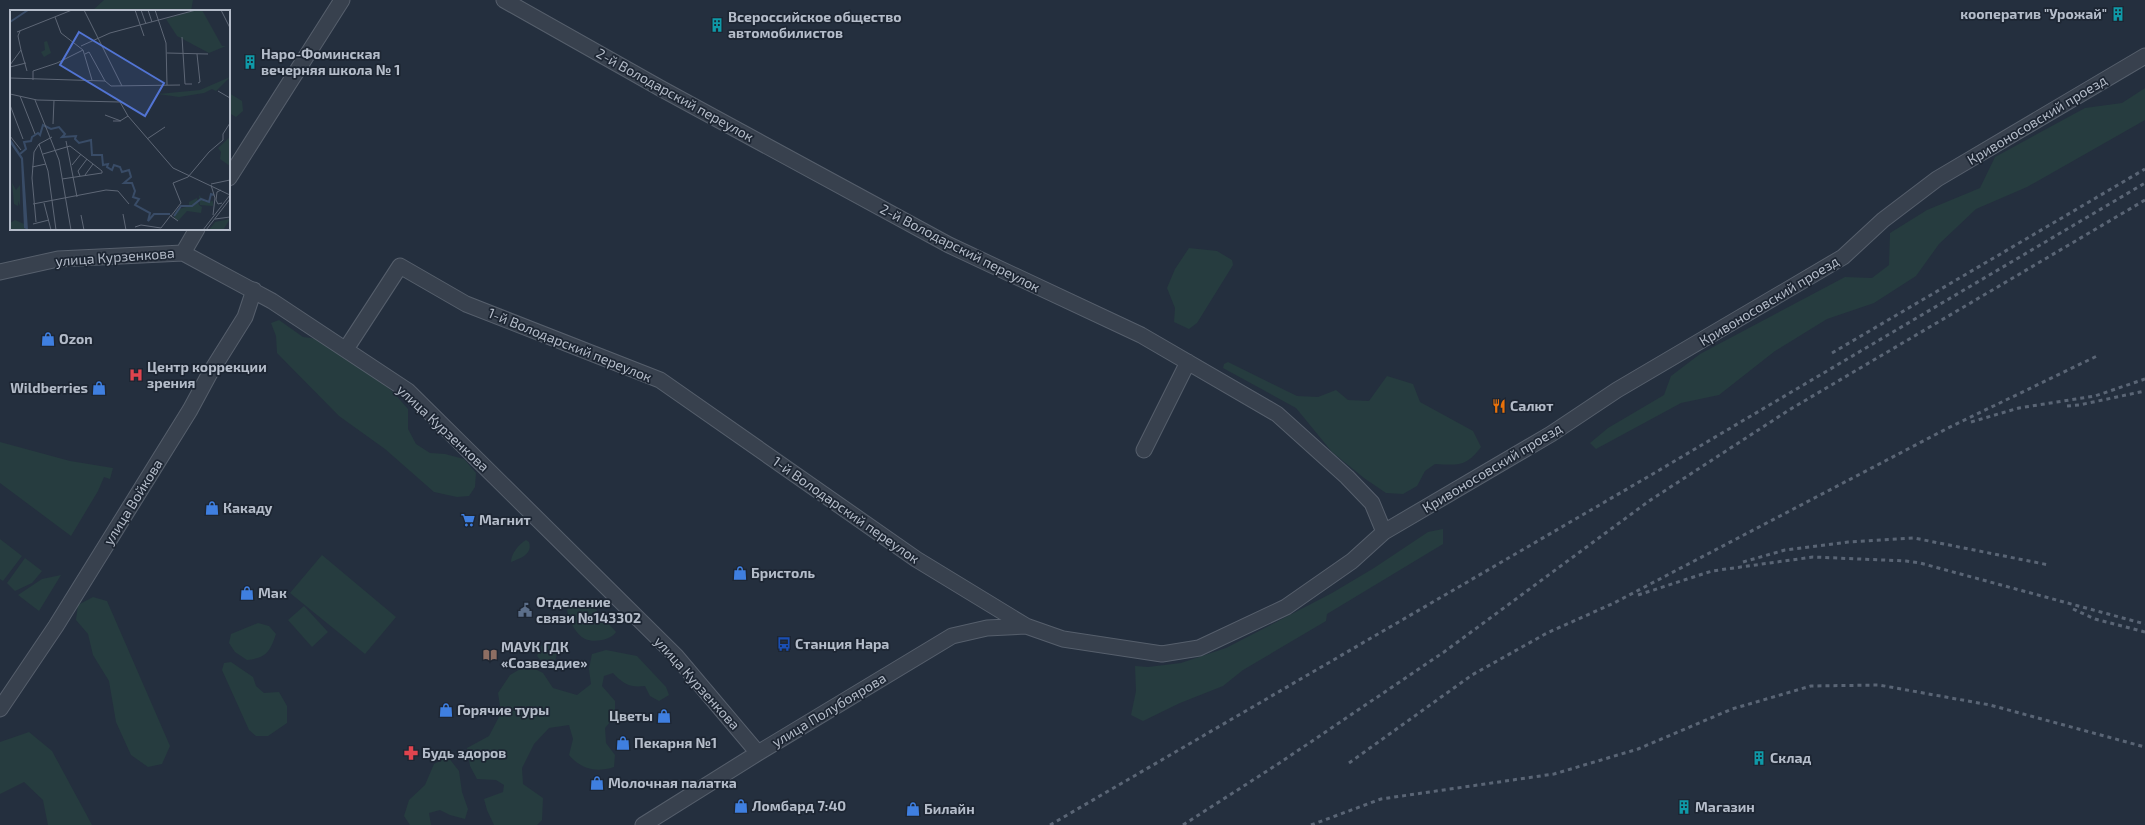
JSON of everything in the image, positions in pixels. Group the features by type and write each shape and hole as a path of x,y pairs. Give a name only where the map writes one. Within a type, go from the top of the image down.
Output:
{"street":[{"path":"230,176 342,0"},
{"name":"2-й Володарский переулок","path":"504,0 660,88 949,245 1141,335 1277,414 1348,477 1372,503 1384,532"},
{"name":"Кривоносовский проезд","path":"1384,532 1551,434 1618,390 1843,257 1883,220 1937,179 2145,56"},
{"path":"183,253 196,230"},
{"name":"улица Курзенкова","path":"0,272 58,259 183,253 254,290 408,391 676,656 758,753"},
{"name":"1-й Володарский переулок","path":"346,349 400,266 466,304 660,380 916,559 1026,626 1063,639 1162,654 1199,648 1286,607 1352,561 1384,532"},
{"name":"улица Войкова","path":"0,709 56,626 182,423 210,373 245,317 254,290"},
{"path":"1144,450 1188,362"},
{"name":"улица Полубоярова","path":"643,825 758,753 952,636 987,628 1026,626"}],"green space":[{"path":"104,0 193,0 191,10 93,10"},
{"path":"2145,88 2145,120 2027,187 1976,209 1939,244 1916,276 1874,303 1827,319 1775,351 1719,395 1681,403 1596,449 1590,443 1608,428 1664,395 1671,376 1700,354 1845,277 1872,278 1889,265 1890,233 1927,210 1980,188 1995,157 2085,108 2122,103"},
{"path":"230,94 242,101 243,111 236,117 230,114"},
{"path":"1189,248 1217,251 1232,260 1233,265 1197,323 1189,329 1174,322 1175,308 1167,288 1175,269"},
{"path":"279,320 303,337 319,339 357,361 393,392 408,409 408,429 416,444 430,453 445,454 464,459 476,473 475,487 469,496 457,497 434,492 385,449 339,416 277,353 276,336 271,323"},
{"path":"1228,362 1297,396 1318,397 1336,390 1348,400 1369,401 1387,376 1413,384 1420,402 1473,431 1481,447 1471,458 1461,463 1450,465 1435,464 1425,471 1417,486 1403,494 1386,493 1364,478 1332,452 1296,408 1223,368 1224,364"},
{"path":"0,442 70,461 113,468 110,479 104,477 98,491 71,536 0,483"},
{"path":"1443,529 1443,544 1327,614 1326,621 1243,670 1223,686 1180,703 1143,721 1131,715 1136,691 1135,666 1148,667 1181,663 1226,648 1332,593 1374,568 1428,532"},
{"path":"0,539 22,556 3,581 0,579"},
{"path":"526,540 529,542 530,546 528,553 511,562 512,556 516,550"},
{"path":"322,555 396,617 365,654 290,593"},
{"path":"25,558 42,571 32,583 15,591 7,583"},
{"path":"61,575 39,611 18,595 42,579"},
{"path":"93,597 107,601 170,746 162,764 148,767 131,755 116,722 109,681 93,655 88,634 76,620 78,605"},
{"path":"581,598 591,604 616,632 614,635 606,639 593,641 585,639 578,634 569,618 567,610 574,601"},
{"path":"304,606 328,632 312,647 288,620"},
{"path":"258,623 269,626 276,634 272,645 263,656 247,660 235,652 229,643 231,634"},
{"path":"553,643 558,651 555,661 544,664 537,656 542,645"},
{"path":"606,650 637,656 666,687 669,695 659,701 650,696 645,686 631,686 620,680 613,673 604,676 602,686 615,701 615,716 605,728 606,743 615,755 614,767 595,770 579,764 569,755 573,739 569,725 549,728 534,744 522,768 523,784 543,798 542,820 537,825 494,825 484,799 503,792 504,785 496,780 477,779 470,766 467,748 489,736 501,713 498,693 510,675 527,665 543,673 553,688 577,695 591,684 589,669 592,654"},
{"path":"231,662 253,677 256,686 264,693 279,692 287,706 287,723 268,736 256,736 249,730 222,670 224,663"},
{"path":"29,732 52,751 92,825 48,825 43,800 24,782 0,794 0,742"},
{"path":"448,757 459,771 462,792 468,809 465,819 450,815 440,810 429,813 431,825 410,825 404,816 409,800 425,785 434,764"}],"railway":[{"path":"1832,353 2145,169"},
{"path":"1050,825 1651,475 2145,183"},
{"path":"1183,825 1281,762 1444,652 1649,501 1789,410 2145,200"},
{"path":"1349,763 1472,675 1547,633 1614,603 1948,428 2097,356"},
{"path":"1971,422 2019,408 2095,396 2145,379"},
{"path":"2067,406 2079,405 2145,391"},
{"path":"1743,562 1785,550 1848,542 1914,538 2049,565"},
{"path":"1638,595 1712,571 1813,557 1906,561 1920,563 2145,624"},
{"path":"2073,609 2095,619 2145,632"},
{"path":"1311,825 1381,799 1554,774 1638,749 1732,709 1811,686 1879,685 1990,705 2145,747"}],"place":[{"name":"кооператив \"Урожай\"","path":"2118,14"},
{"name":"Всероссийское общество автомобилистов","path":"717,25"},
{"name":"Наро-Фоминская вечерняя школа № 1","path":"250,62"},
{"name":"Ozon","path":"48,339"},
{"name":"Центр коррекции зрения","path":"136,375"},
{"name":"Wildberries","path":"99,388"},
{"name":"Салют","path":"1499,406"},
{"name":"Какаду","path":"212,508"},
{"name":"Магнит","path":"468,520"},
{"name":"Бристоль","path":"740,573"},
{"name":"Мак","path":"247,593"},
{"name":"Отделение связи №143302","path":"525,610"},
{"name":"Станция Нара","path":"784,644"},
{"name":"МАУК ГДК «Созвездие»","path":"490,655"},
{"name":"Горячие туры","path":"446,710"},
{"name":"Цветы","path":"664,716"},
{"name":"Пекарня №1","path":"623,743"},
{"name":"Будь здоров","path":"411,753"},
{"name":"Склад","path":"1759,758"},
{"name":"Молочная палатка","path":"597,783"},
{"name":"Ломбард 7:40","path":"741,806"},
{"name":"Магазин","path":"1684,807"},
{"name":"Билайн","path":"913,809"}]}
